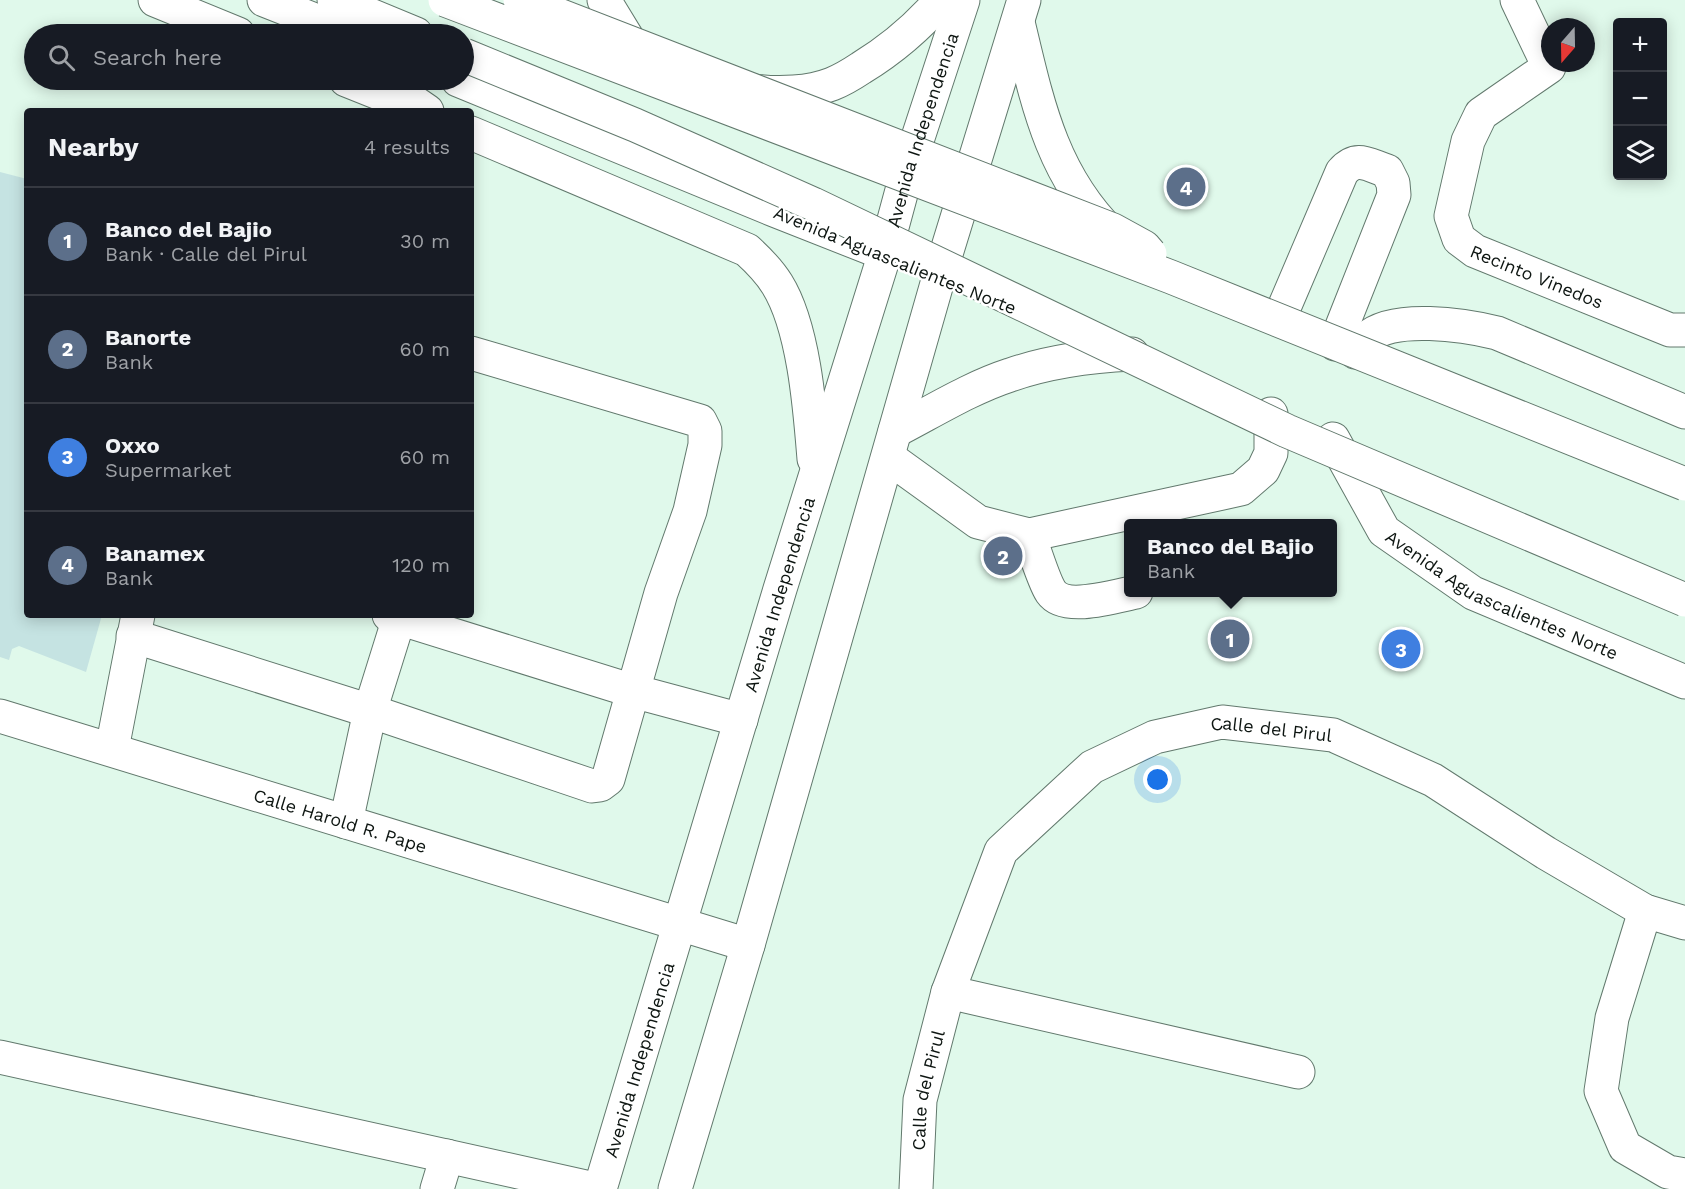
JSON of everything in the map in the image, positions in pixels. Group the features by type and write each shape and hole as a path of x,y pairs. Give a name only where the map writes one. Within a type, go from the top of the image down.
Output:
{"main road":[{"path":"155,0 214,24"},
{"path":"264,0 340,24"},
{"path":"445,0 1280,317 1345,348 1685,496"},
{"path":"511,0 965,193 1685,484"},
{"path":"520,0 1113,230 1144,247 1161,271"},
{"path":"604,0 637,54"},
{"path":"701,81 733,89 766,92 800,91 832,84 901,42 923,22 941,0"},
{"name":"Avenida Independencia","path":"600,1189 885,253 908,168 963,0"},
{"name":"Recinto Vinedos","path":"1517,0 1549,67 1481,114 1468,141 1450,216 1459,239 1475,251 1670,330 1685,330"},
{"path":"1021,11 1039,108 1064,172 1081,199 1101,223 1124,245 1161,271"},
{"path":"675,1189 748,945 938,280 1021,11"},
{"path":"474,59 635,125 813,204 1287,431 1685,600"},
{"name":"Avenida Aguascalientes Norte","path":"474,87 774,210 885,253 938,280 1132,354 1270,414 1685,585"},
{"path":"371,90 415,108"},
{"path":"397,90 423,108"},
{"path":"474,134 747,250 764,266 778,284 795,326 806,383 816,476"},
{"path":"1280,317 1342,172 1349,164 1357,161 1387,171 1393,183 1394,195 1345,348"},
{"path":"1345,348 1383,329 1406,324 1452,323 1474,327 1497,333 1685,412"},
{"path":"891,444 976,389 1009,375 1090,356 1132,354"},
{"path":"112,749 135,625 370,711 592,786 608,779 661,593 690,511 705,446 705,430 700,421 474,359"},
{"path":"891,444 978,522 1029,535 1241,489 1263,470 1271,453 1270,414"},
{"name":"Avenida Aguascalientes Norte","path":"1332,439 1383,531 1446,575 1473,593 1685,682"},
{"path":"1029,535 1051,593 1060,599 1076,603 1124,594"},
{"path":"346,822 370,711 395,618"},
{"path":"402,618 633,691 741,720"},
{"name":"Calle Harold R. Pape","path":"0,716 748,945"},
{"name":"Calle del Pirul","path":"915,1189 920,1100 948,992 1001,851 1092,767 1155,737 1222,722 1333,735 1433,780 1546,853 1646,911 1685,923"},
{"path":"1646,911 1612,1018 1601,1090 1625,1147 1668,1172 1685,1175"},
{"path":"948,992 1298,1072"},
{"path":"0,1057 595,1189"},
{"path":"437,1189 447,1156"}],"building":[{"path":"0,172 24,178 24,618 101,618 86,672 19,646 12,649 9,660 0,657"}],"place":[{"name":"Banamex","path":"1186,187"},
{"name":"Banorte","path":"1003,556"},
{"name":"Banco del Bajio","path":"1230,639"},
{"name":"Oxxo","path":"1401,649"}]}
